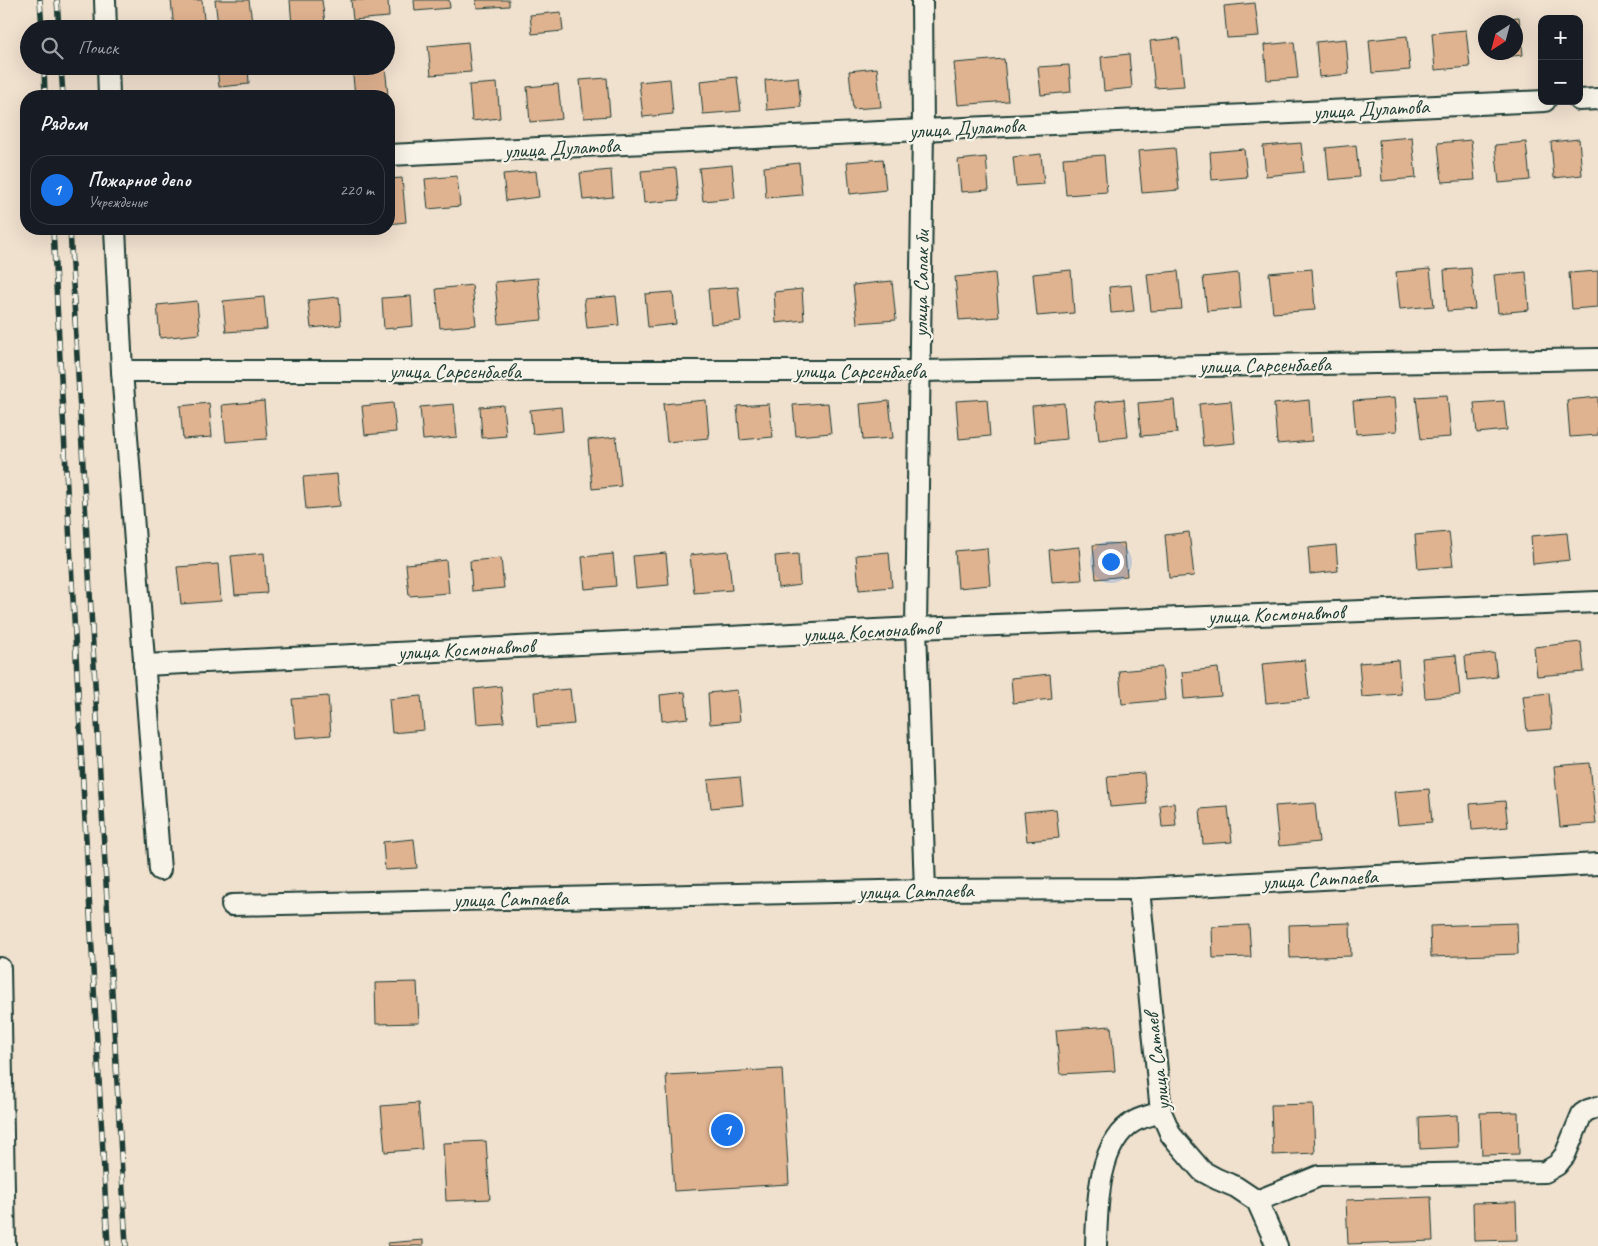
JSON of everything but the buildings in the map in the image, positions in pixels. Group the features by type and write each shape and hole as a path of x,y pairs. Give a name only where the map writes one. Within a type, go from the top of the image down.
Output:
{"street":[{"path":"105,0 106,20"},
{"name":"улица Сапак би","path":"922,0 923,130 916,628 925,890"},
{"path":"108,75 109,90"},
{"path":"1583,100 1598,99"},
{"name":"улица Дулатова","path":"395,155 1538,101"},
{"path":"115,235 122,371 160,870"},
{"name":"улица Сарсенбаева","path":"122,371 920,371 1598,359"},
{"name":"улица Космонавтов","path":"144,664 916,628 1598,602"},
{"name":"улица Сатпаева","path":"232,906 925,890 1139,889 1598,864"},
{"name":"улица Сатаев","path":"1139,889 1161,1112 1171,1135 1202,1171 1236,1187 1257,1201"},
{"path":"0,968 5,1246"},
{"path":"1277,1246 1257,1201 1319,1176 1545,1172 1558,1165 1565,1155 1582,1114 1598,1107"},
{"path":"1096,1246 1098,1194 1108,1153 1120,1135 1134,1122 1161,1112"}],"railway":[{"path":"40,0 41,20"},
{"path":"57,0 58,20"},
{"path":"44,75 45,90"},
{"path":"62,75 63,90"},
{"path":"53,235 108,1246"},
{"path":"70,235 126,1246"}],"place":[{"name":"Пожарное депо","path":"727,1130"}]}
